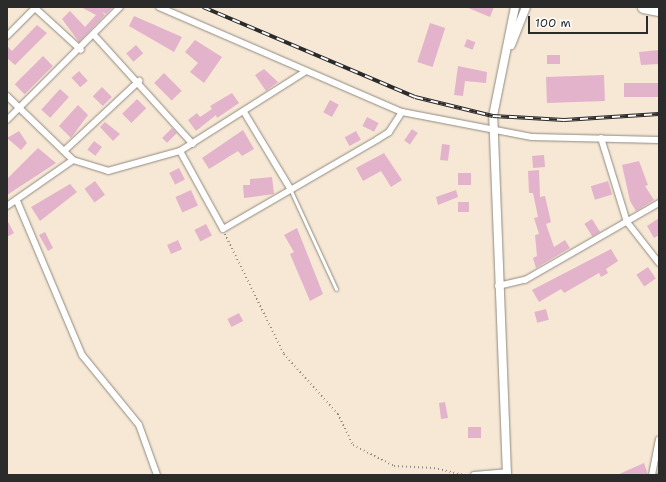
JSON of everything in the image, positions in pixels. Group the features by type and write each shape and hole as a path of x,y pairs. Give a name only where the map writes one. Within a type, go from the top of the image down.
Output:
{"highway":[{"path":"643,7 659,10"}],"street":[{"path":"7,120 20,111 120,7"},
{"path":"159,7 402,112 493,131 532,137 659,140"},
{"path":"474,475 507,474 498,286 493,131 515,7"},
{"path":"505,62 526,7"},
{"path":"7,36 35,8 80,50"},
{"path":"94,35 139,81 193,144"},
{"path":"7,96 20,111 73,160 108,171 180,151 244,112 306,71"},
{"path":"64,151 139,81"},
{"path":"244,112 291,190"},
{"path":"180,151 223,230 389,132 402,112"},
{"path":"601,138 628,222 659,263"},
{"path":"7,206 73,160"},
{"path":"16,201 82,355 139,425 157,475"},
{"path":"498,286 525,280 659,204"},
{"path":"652,475 659,440"}],"lane":[{"path":"291,190 336,289"}],"path":[{"path":"223,230 284,354 338,414 353,445 394,466 434,468 465,475"}],"building":[{"path":"81,7 113,7 106,14 102,12 105,15 79,42 62,19 70,11 85,27 96,15"},
{"path":"466,7 494,7 490,17"},
{"path":"134,16 182,37 174,52 129,26"},
{"path":"430,23 445,28 433,67 417,62"},
{"path":"37,25 47,33 15,65 7,58 7,46 12,51"},
{"path":"467,39 475,42 473,50 464,46"},
{"path":"195,40 222,57 204,83 190,72 198,63 185,52"},
{"path":"136,45 143,53 133,62 126,54"},
{"path":"659,50 659,64 641,65 639,52"},
{"path":"547,55 560,55 560,64 547,64"},
{"path":"43,56 53,66 25,94 15,84"},
{"path":"458,66 487,72 486,83 465,81 463,96 454,95"},
{"path":"264,69 278,82 266,91 255,75"},
{"path":"79,71 88,81 80,87 72,78"},
{"path":"164,73 182,91 172,101 154,83"},
{"path":"604,75 605,101 547,103 546,77"},
{"path":"624,83 659,83 659,97 624,97"},
{"path":"102,87 112,97 103,106 93,96"},
{"path":"60,89 69,97 50,118 41,110"},
{"path":"232,93 239,103 217,118 216,115 196,131 188,120 197,113 200,117 212,109 210,106"},
{"path":"137,99 146,108 131,123 122,114"},
{"path":"330,100 339,105 332,117 323,112"},
{"path":"78,105 88,115 71,138 59,126"},
{"path":"367,117 379,123 374,132 362,126"},
{"path":"105,122 120,134 113,141 100,127"},
{"path":"172,128 177,133 167,143 162,138"},
{"path":"412,129 418,133 410,145 404,141"},
{"path":"243,130 254,149 242,156 238,151 209,169 202,158"},
{"path":"19,131 27,143 21,150 7,138"},
{"path":"356,131 361,140 349,146 345,137"},
{"path":"94,141 102,147 95,156 87,150"},
{"path":"442,144 450,145 448,161 440,160"},
{"path":"38,148 56,163 7,195 7,179"},
{"path":"384,153 402,180 391,187 381,171 363,181 356,168"},
{"path":"544,155 545,167 533,168 532,156"},
{"path":"639,161 648,185 645,186 654,200 636,211 630,201 622,165"},
{"path":"179,168 185,180 175,185 169,173"},
{"path":"539,170 540,197 545,196 551,222 546,224 554,247 565,240 570,248 536,268 533,258 537,256 535,235 539,234 534,218 538,217 533,193 529,193 528,171"},
{"path":"458,173 471,173 471,185 458,185"},
{"path":"272,177 274,194 244,198 243,185 250,185 250,179"},
{"path":"95,181 105,195 94,202 84,189"},
{"path":"608,181 612,194 595,200 591,186"},
{"path":"70,184 77,192 40,221 31,207"},
{"path":"191,190 198,206 182,212 175,197"},
{"path":"456,190 458,197 438,205 436,197"},
{"path":"458,202 469,202 469,212 458,212"},
{"path":"659,218 659,235 654,238 647,226"},
{"path":"592,219 600,232 592,236 584,224"},
{"path":"7,220 14,233 7,237"},
{"path":"206,224 212,236 200,241 194,230"},
{"path":"297,228 323,294 310,301 290,254 294,252 284,235"},
{"path":"45,232 53,248 48,251 39,235"},
{"path":"178,240 182,249 171,254 167,245"},
{"path":"611,249 618,261 606,269 608,273 601,277 599,273 564,293 561,289 539,302 532,290"},
{"path":"648,267 656,279 644,286 636,275"},
{"path":"546,309 549,320 537,323 534,312"},
{"path":"239,313 243,321 232,327 227,319"},
{"path":"445,402 448,418 441,419 439,403"},
{"path":"468,427 481,427 481,438 468,438"},
{"path":"644,463 648,475 617,475"}],"railway":[{"path":"203,7 415,97 493,116 564,120 659,114"}]}
